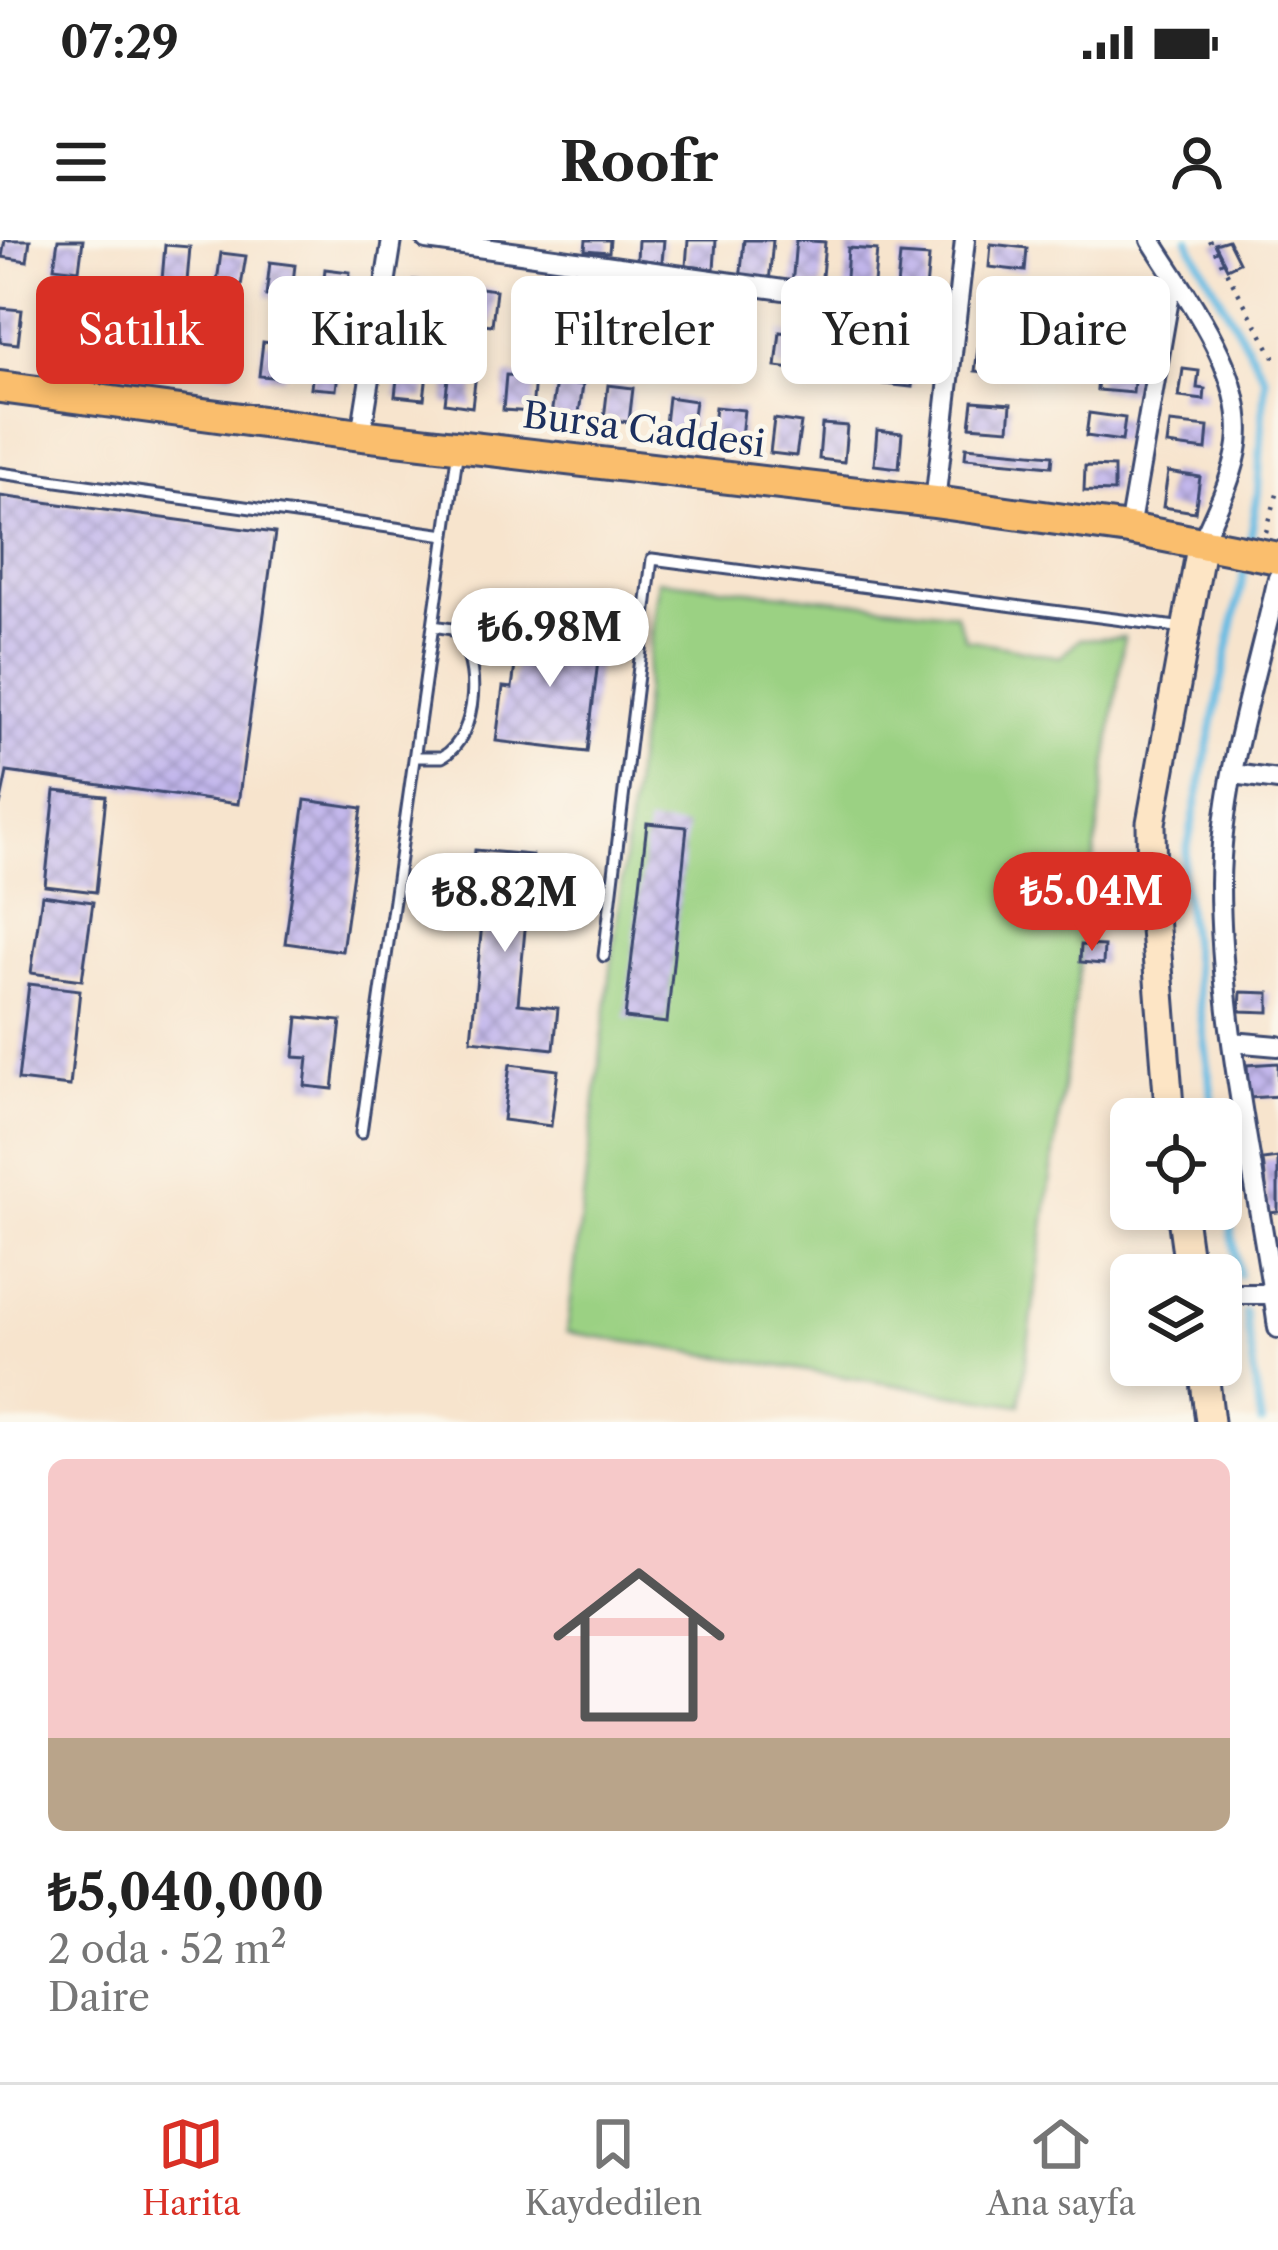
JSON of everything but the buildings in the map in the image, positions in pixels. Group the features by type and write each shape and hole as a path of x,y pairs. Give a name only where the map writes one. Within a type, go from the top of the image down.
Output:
{"main road":[{"name":"Bursa Caddesi","path":"0,386 361,435 935,502 1129,529 1271,560"}],"street":[{"path":"361,435 392,240"},
{"path":"428,240 955,314"},
{"path":"935,502 965,240"},
{"path":"1150,240 1228,371 1240,405 1238,448 1215,545 1185,629 1151,824 1169,1098"},
{"path":"1129,529 1173,276"},
{"path":"1271,560 1225,816 1220,885 1232,1042 1278,1328"},
{"path":"1234,774 1278,780"},
{"path":"1232,1042 1278,1046"},
{"path":"1242,1294 1276,1294"},
{"path":"1206,1386 1210,1422"}],"lane":[{"path":"361,1132 458,446"},
{"path":"0,473 446,535"},
{"path":"604,956 652,559 1185,629"},
{"path":"415,757 442,757 465,736 474,666 471,653 452,629 433,626"}],"path":[{"path":"1209,240 1278,364"},
{"path":"1271,560 1278,491"}],"green space":[{"path":"658,580 955,613 966,639 1060,657 1080,639 1124,637 1020,1405 567,1332"}],"waterway":[{"path":"1188,240 1265,378 1258,493 1249,547"},
{"path":"1212,1098 1182,874 1246,562"},
{"path":"1231,1230 1235,1254"},
{"path":"1245,1312 1261,1422"}]}
